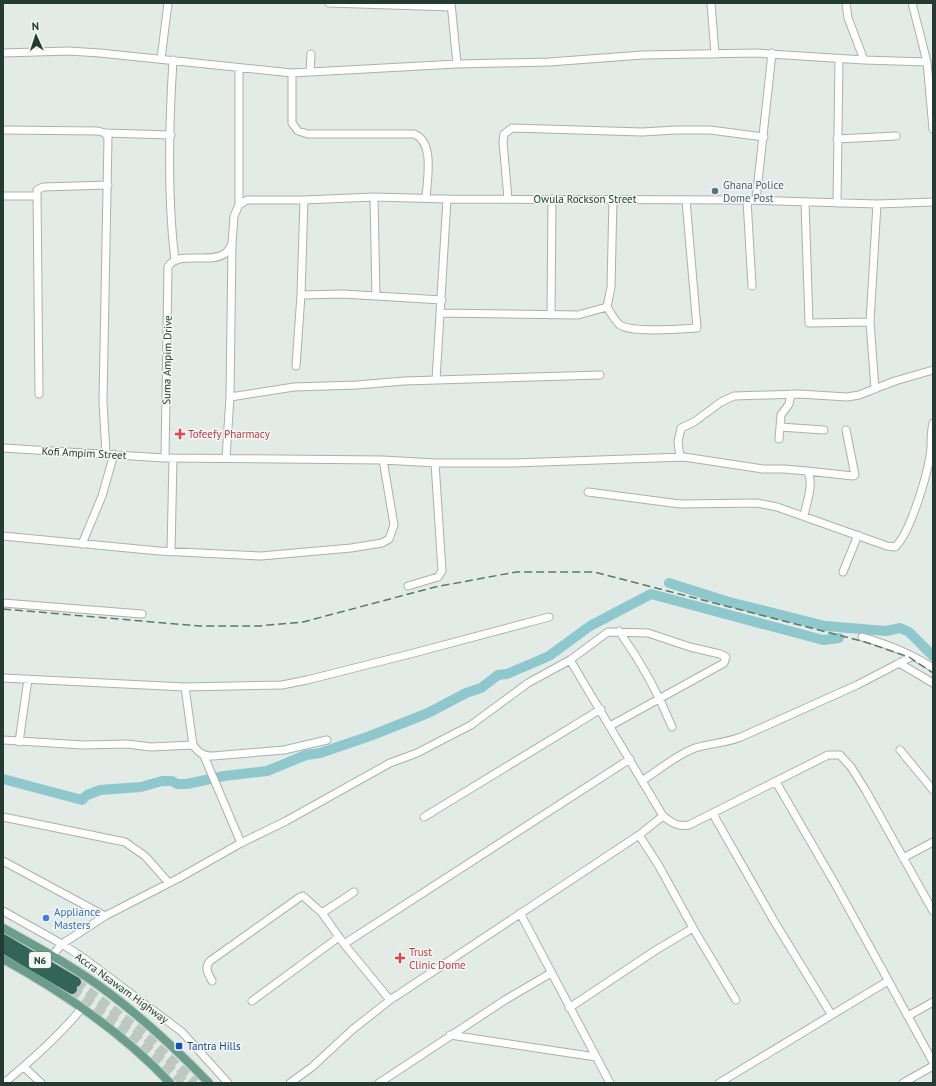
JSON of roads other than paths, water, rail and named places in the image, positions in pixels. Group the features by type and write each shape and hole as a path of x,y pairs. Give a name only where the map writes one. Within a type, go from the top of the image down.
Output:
{"highway":[{"name":"N6","path":"3,939 74,986 3,948"}],"main road":[{"path":"3,928 52,956 110,993 182,1055 209,1083"},
{"path":"3,959 82,1008 132,1047 170,1083"}],"street":[{"path":"161,59 168,3"},
{"path":"329,3 451,5 458,64"},
{"path":"711,3 715,54"},
{"path":"846,3 848,18 864,60"},
{"path":"912,3 931,75 933,129"},
{"path":"3,53 69,51 173,60 239,69 292,73 458,64 550,62 643,55 772,53 839,59 927,62"},
{"path":"756,200 772,53"},
{"path":"310,54 310,72"},
{"path":"837,202 839,59"},
{"name":"Suma Ampim Drive","path":"171,552 168,267 173,261 171,233 171,135 173,60"},
{"path":"226,458 230,396 232,244 234,216 239,205 239,69"},
{"path":"292,73 292,123 298,131 308,134 414,134 420,136 427,147 426,198"},
{"path":"508,199 503,142 504,134 512,128 642,132 710,130 764,137"},
{"path":"3,130 87,130 105,133 171,135"},
{"path":"105,133 108,142 103,402 106,454"},
{"path":"838,139 896,136"},
{"path":"39,394 37,190 43,187 108,185"},
{"path":"3,196 37,196"},
{"path":"374,197 376,296"},
{"name":"Owula Rockson Street","path":"239,205 247,200 304,200 374,197 446,199 756,200 877,204 933,202"},
{"path":"436,380 442,300 446,199"},
{"path":"551,315 552,199"},
{"path":"614,199 611,287 607,307 617,322 625,327 659,329 697,328 686,200"},
{"path":"296,366 301,295 304,200"},
{"path":"747,200 752,286"},
{"path":"805,202 809,323 870,322"},
{"path":"875,389 870,322 877,204"},
{"path":"173,261 218,258 226,253 232,244"},
{"path":"301,295 330,294 442,300"},
{"path":"440,313 578,315 607,307"},
{"path":"680,457 678,438 681,428 694,422 721,402 734,396 791,394 847,397 859,395 895,381 933,370"},
{"path":"230,396 294,387 436,380 600,375"},
{"path":"779,439 781,415 789,404 791,394"},
{"path":"588,492 680,504 757,503 777,507 804,516 892,548 898,545 908,526 923,485 930,457 933,423"},
{"path":"780,427 824,430"},
{"name":"Kofi Ampim Street","path":"3,448 169,458 383,460 435,463 514,463 680,457 730,463 763,469 784,469 853,476 855,475 846,430"},
{"path":"82,544 102,496 114,454"},
{"path":"3,536 171,552 261,556 351,548 382,543 389,539 394,525 383,460"},
{"path":"408,586 438,577 442,571 435,463"},
{"path":"804,516 810,484 810,476 808,471"},
{"path":"843,572 858,535"},
{"path":"3,603 142,614"},
{"path":"3,678 185,687 282,685 307,680 549,617"},
{"path":"619,631 637,656 660,698 672,727"},
{"path":"52,956 62,944 105,916 241,843 286,821 384,767 417,753 471,725 528,683 570,660 608,632 619,631 648,633 726,657 724,663 610,726"},
{"path":"862,637 881,643 911,657 918,658 933,668"},
{"path":"642,781 685,752 706,746 727,743 857,685 911,657"},
{"path":"570,660 663,816 680,826 689,825 828,755 840,755 851,767 866,791 933,911"},
{"path":"899,663 933,684"},
{"path":"20,742 28,679"},
{"path":"185,687 193,745 198,752 204,756 241,843"},
{"path":"424,818 601,710"},
{"path":"3,740 20,742 127,744 151,747 193,745"},
{"path":"204,756 284,750 327,740"},
{"path":"900,750 933,790"},
{"path":"344,944 630,759"},
{"path":"776,782 838,889 933,1062"},
{"path":"712,814 770,915 831,1014"},
{"path":"3,816 125,842 145,856 169,883"},
{"path":"290,1083 390,1000 638,835 663,816"},
{"path":"638,835 659,866 693,928 736,1000"},
{"path":"903,858 933,842"},
{"path":"3,861 105,916"},
{"path":"322,913 354,892"},
{"path":"212,981 206,970 206,965 210,961 300,897 306,898 322,913 344,944 390,1000"},
{"name":"Accra Nsawam Highway","path":"3,911 62,944 182,1032 228,1083"},
{"path":"520,913 610,1083"},
{"path":"570,1008 656,950 693,928"},
{"path":"252,1001 339,936"},
{"path":"379,1083 450,1035 551,973"},
{"path":"718,1083 888,981"},
{"path":"908,1016 933,1002"},
{"path":"4,1083 24,1067 68,1025 82,1008"},
{"path":"450,1035 596,1057"},
{"path":"903,1083 933,1066"},
{"path":"24,1067 41,1083"}],"waterway":[{"path":"669,583 729,602 825,626 886,631 900,628 909,632 933,656"},
{"path":"3,779 82,800 87,795 100,790 141,787 162,781 187,784 224,776 267,771 306,755 320,753 370,736 428,713 466,693 481,688 498,675 507,674 549,656 590,626 651,594 823,640 839,638"},
{"path":"844,627 846,632"}],"tunnel":[{"path":"76,982 141,1032 195,1083"},
{"path":"72,989 136,1037 185,1083"}],"railway":[{"path":"3,609 199,626 259,626 303,622 435,587 516,572 594,572 865,642 909,657 933,673"}],"place":[{"name":"Ghana Police Dome Post","path":"715,191"},
{"name":"Tofeefy Pharmacy","path":"180,434"},
{"name":"Appliance Masters","path":"46,918"},
{"name":"Trust Clinic Dome","path":"400,958"},
{"name":"Tantra Hills","path":"179,1046"}]}
